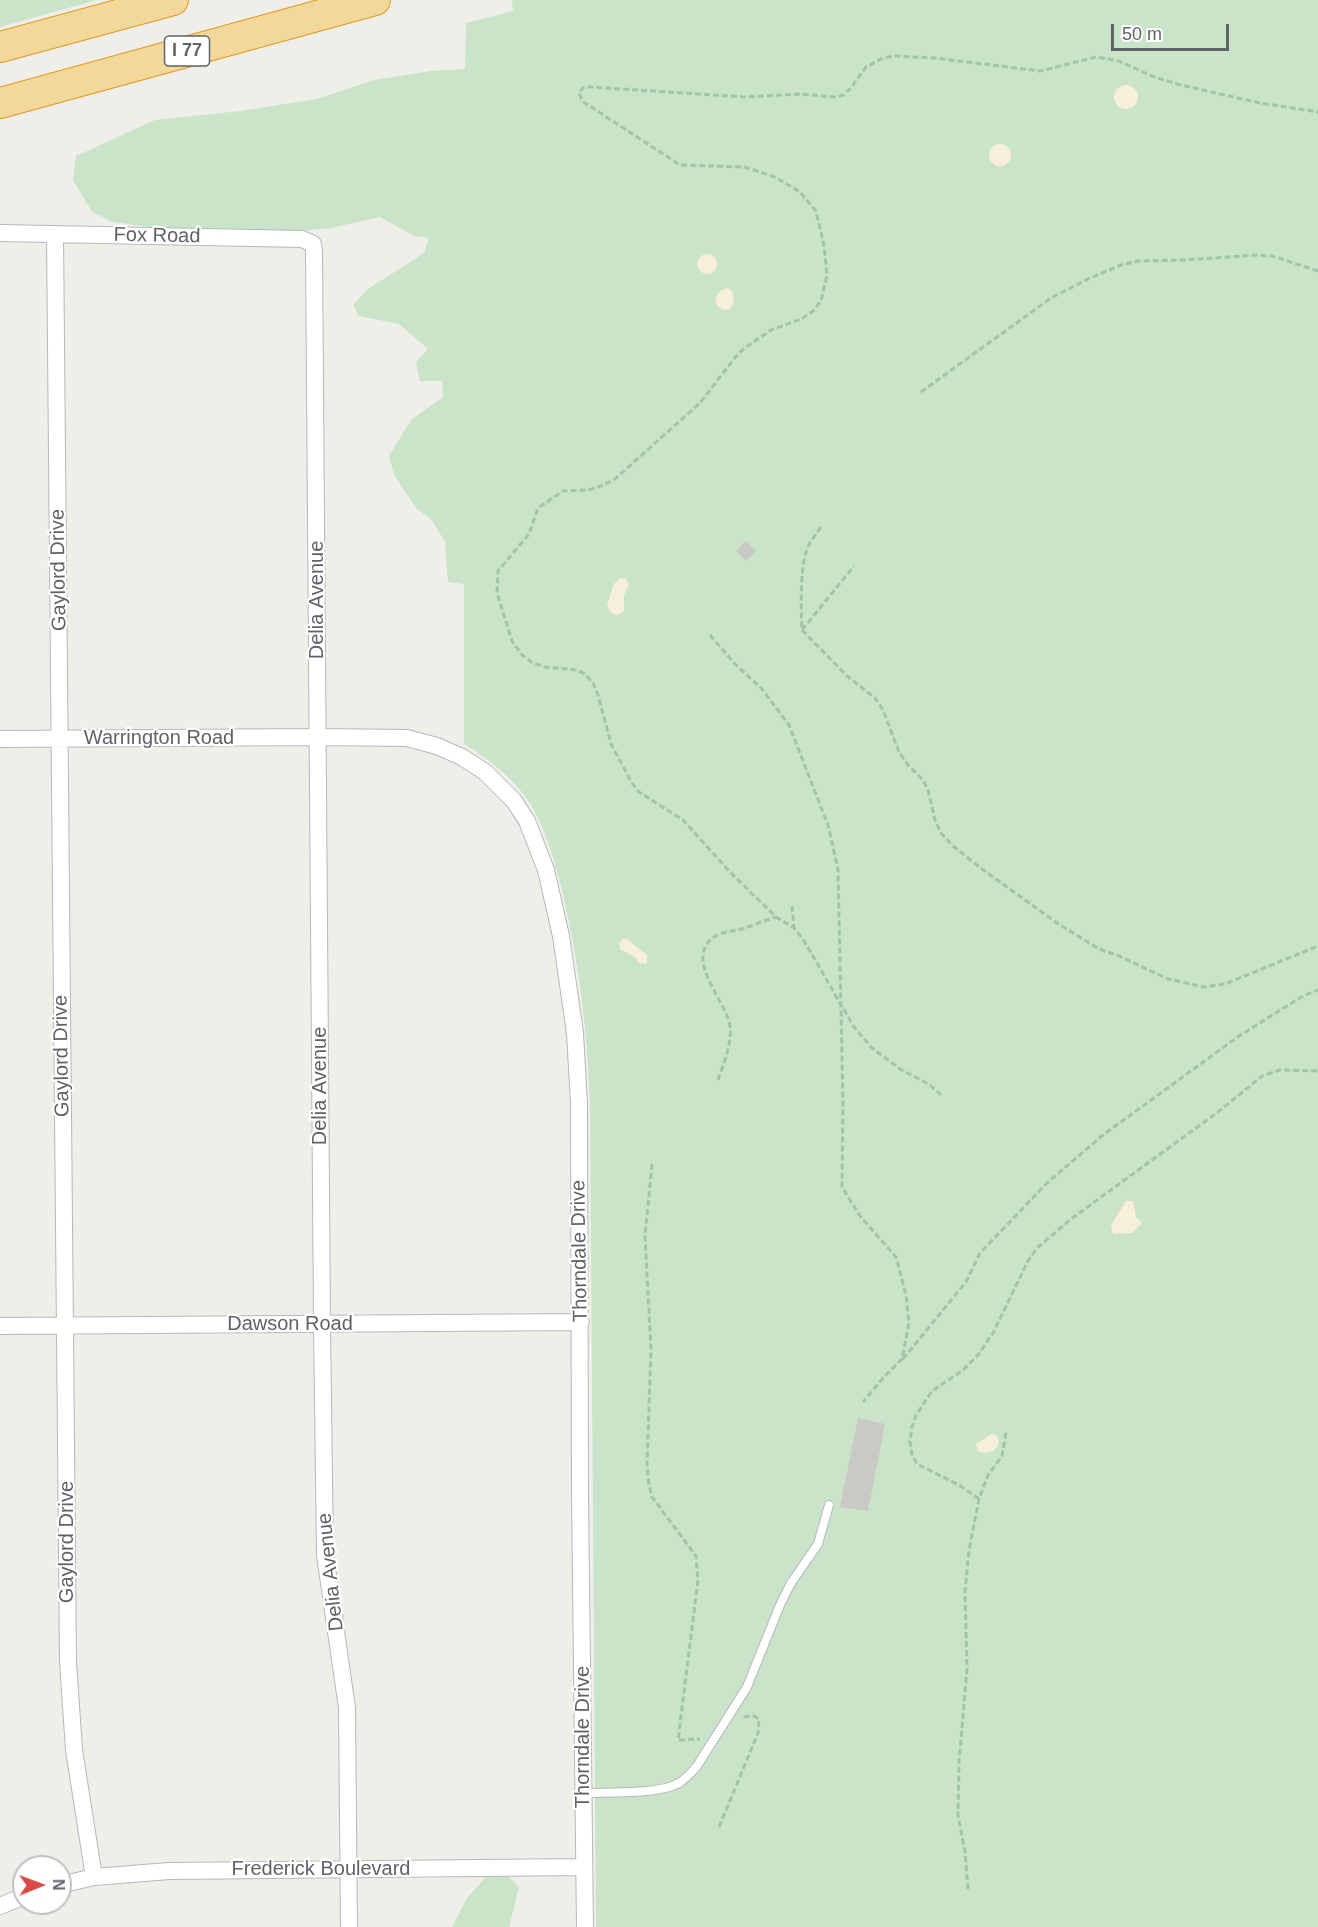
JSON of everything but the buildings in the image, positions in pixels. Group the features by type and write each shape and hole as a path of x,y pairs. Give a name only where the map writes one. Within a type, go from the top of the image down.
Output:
{"highway":[{"path":"0,47 173,0"},
{"name":"I 77","path":"0,104 375,0"}],"street":[{"name":"Fox Road","path":"0,233 302,239 313,244"},
{"name":"Gaylord Drive","path":"55,234 68,1662 74,1750 94,1876"},
{"name":"Delia Avenue","path":"313,244 325,1555 347,1708 349,1927"},
{"name":"Warrington Road","path":"0,739 319,737"},
{"name":"Thorndale Drive","path":"319,737 407,738 437,746 462,757 485,772 514,801 527,821 546,870 561,936 575,1033 579,1103 585,1927"},
{"name":"Dawson Road","path":"0,1326 581,1322"},
{"name":"Frederick Boulevard","path":"72,1882 94,1876 224,1870 583,1867"}],"lane":[{"path":"583,1792 655,1790 677,1784 688,1777 747,1687 790,1583 818,1544 829,1505"}],"path":[{"path":"941,1095 930,1085 900,1069 873,1048 854,1027 803,939 794,928 776,917 730,872 683,820 639,792 611,744 598,695 585,674 578,670 545,667 533,663 522,655 512,640 497,593 496,581 498,571 504,562 529,534 538,508 563,492 588,490 615,479 700,403 737,355 753,341 813,311 821,301 827,275 816,211 800,192 775,177 744,167 680,165 582,101 579,92 584,87 591,87 745,97 798,94 837,97 850,89 867,67 883,58 895,56 935,58 1040,71 1096,57 1119,61 1154,77 1181,85 1260,103 1318,112"},
{"path":"921,392 1051,298 1121,265 1138,261 1257,255 1272,256 1318,272"},
{"path":"821,527 810,542 805,555 801,605 802,630 848,676 875,698 883,710 899,752 923,780 928,790 935,820 941,833 953,846 1065,929 1099,949 1168,979 1203,987 1225,984 1318,946"},
{"path":"802,630 854,566"},
{"path":"710,635 735,664 762,689 789,725 828,825 838,870 842,1005 842,1187 860,1216 896,1257 906,1295 909,1323 902,1359"},
{"path":"792,906 794,928"},
{"path":"718,1080 729,1048 730,1025 710,984 703,961 704,954 708,943 719,934 776,917"},
{"path":"863,1402 966,1282 980,1253 1047,1184 1103,1135 1239,1036 1303,996 1318,990"},
{"path":"979,1499 959,1485 917,1464 912,1455 910,1442 912,1427 916,1415 932,1391 963,1370 978,1355 993,1333 1028,1261 1037,1248 1071,1219 1218,1112 1263,1076 1280,1070 1318,1071"},
{"path":"652,1164 645,1236 651,1349 647,1465 649,1485 652,1497 696,1556 698,1567 678,1740 696,1740 717,1734 732,1721 740,1718 754,1716 759,1719 758,1733 719,1827"},
{"path":"968,1889 965,1851 958,1815 959,1763 967,1669 965,1593 969,1550 979,1499 988,1475 1002,1456 1006,1432"}],"green space":[{"path":"0,0 97,0 0,27"},
{"path":"512,0 1318,0 1318,1927 596,1927 590,1107 585,1025 578,971 562,890 550,846 537,815 509,778 464,744 464,584 448,582 445,542 431,519 417,509 394,475 389,456 411,420 443,397 442,381 420,381 416,362 428,349 399,324 359,316 353,305 368,289 424,253 429,238 414,236 380,217 331,228 268,234 180,231 113,222 92,212 73,180 76,156 155,120 240,111 317,99 374,80 430,71 465,69 466,23 513,11"},
{"path":"506,1874 519,1887 509,1927 452,1927 467,1898 486,1877"}],"sand":[{"path":"1126,85 1131,86 1137,92 1137,102 1131,108 1126,109 1121,108 1115,102 1114,97 1115,92 1121,86"},
{"path":"1000,144 1008,147 1011,155 1008,163 1000,166 992,163 989,155 992,147"},
{"path":"707,254 714,257 717,264 714,271 707,274 700,271 697,264 700,257"},
{"path":"727,288 731,290 734,302 730,309 723,310 716,304 716,298"},
{"path":"620,578 626,579 629,585 624,595 624,611 618,615 611,613 607,605 614,584"},
{"path":"622,939 627,939 647,955 647,963 640,964 635,957 621,950 619,944"},
{"path":"1126,1201 1133,1201 1136,1218 1141,1224 1132,1233 1114,1234 1111,1225"},
{"path":"992,1434 996,1435 999,1441 996,1448 988,1452 978,1451 976,1444"}]}
